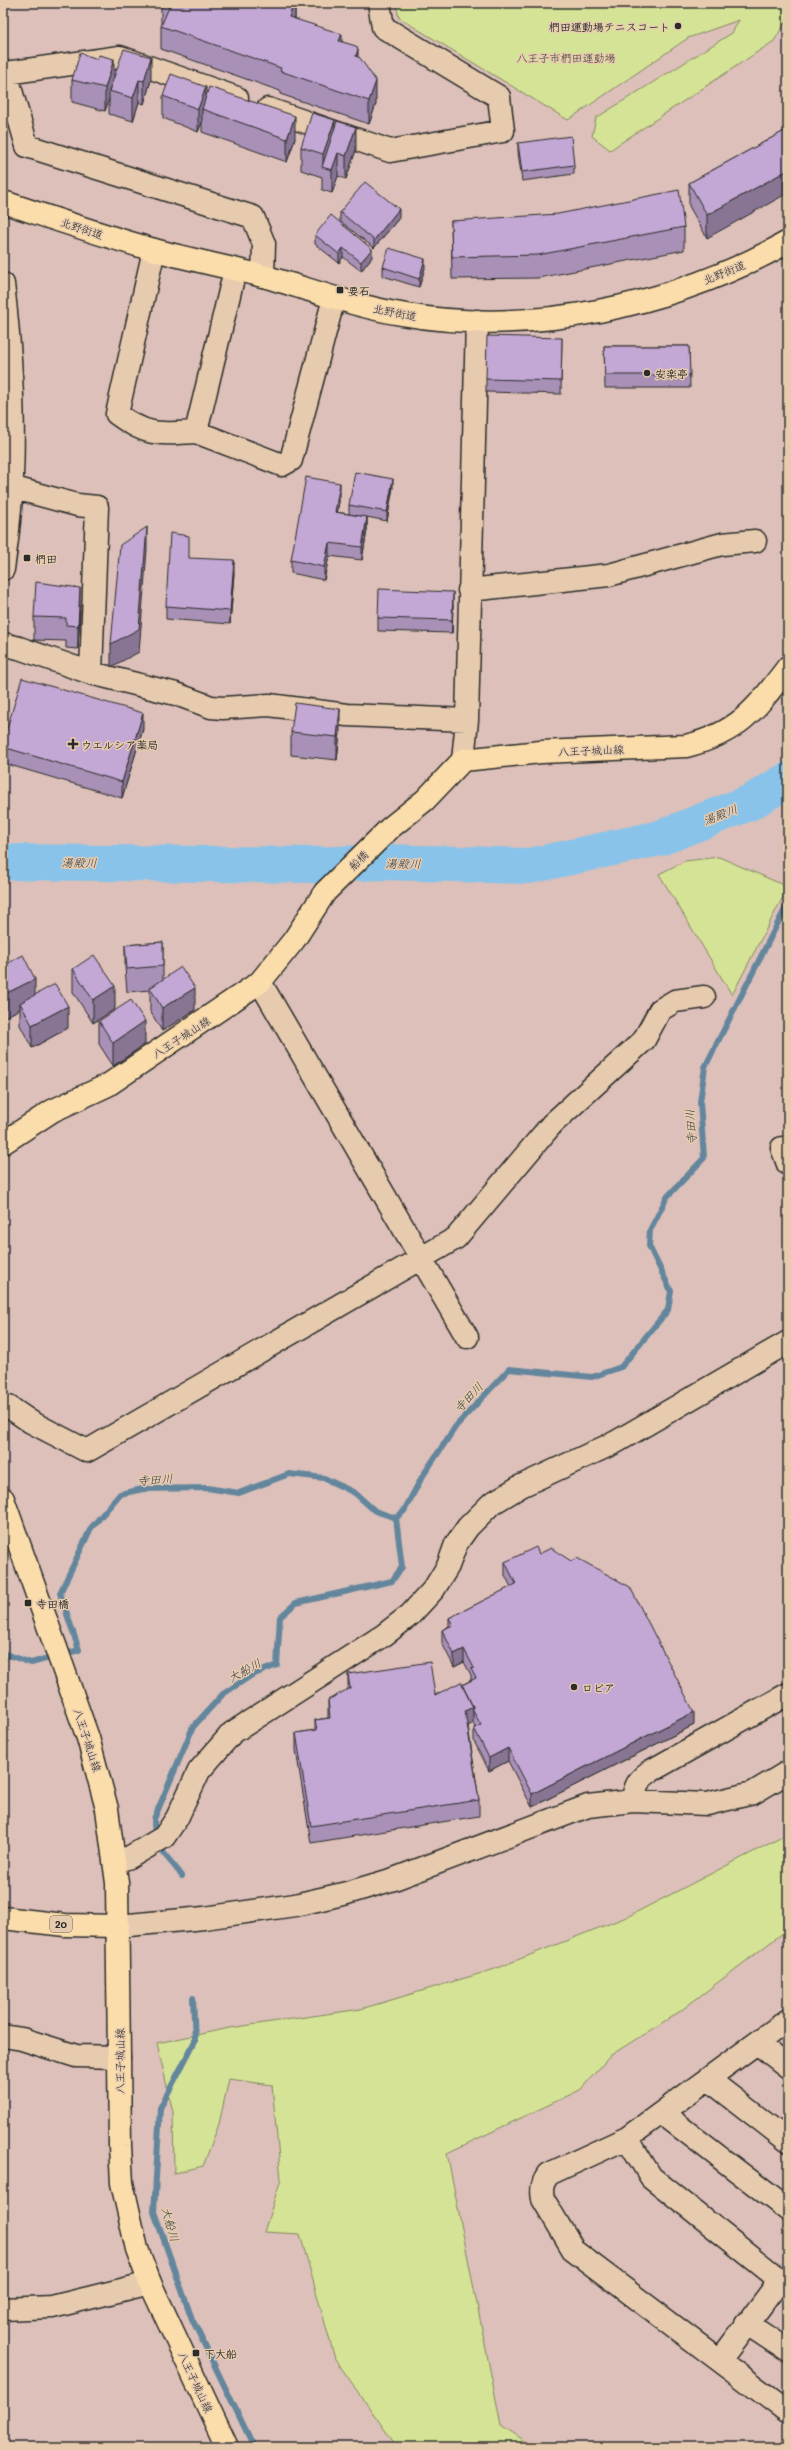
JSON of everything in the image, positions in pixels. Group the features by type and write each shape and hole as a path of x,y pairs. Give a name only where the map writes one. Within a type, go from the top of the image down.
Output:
{"main road":[{"name":"北野街道","path":"3,202 154,250 263,276 334,298 402,314 477,321 561,317 638,302 725,273 788,242"},
{"name":"八王子城山線","path":"463,760 541,752 686,746 712,739 735,727 764,698 788,667"},
{"name":"船橋","path":"325,892 390,828 425,800 463,760"},
{"name":"八王子城山線","path":"3,1143 52,1111 108,1086 260,982 294,940 325,892"},
{"name":"八王子城山線","path":"4,1508 88,1738 107,1809 115,1862 118,1926 122,2183 137,2250 150,2283 227,2447"},
{"name":"20","path":"3,1918 65,1925 118,1926"}],"street":[{"path":"263,276 264,244 252,217 26,146 6,73 120,57 390,151 504,131 499,97 383,26 379,3"},
{"path":"154,250 117,414 135,427 148,432 196,432 282,465 291,460 334,298"},
{"path":"196,432 235,270"},
{"path":"3,284 11,368 8,447 11,486 3,569"},
{"path":"463,760 466,720 477,321"},
{"path":"11,486 77,505 97,507 91,673"},
{"path":"469,590 609,575 722,544 755,541"},
{"path":"3,644 19,648 91,673 223,708 269,705 347,715 466,720"},
{"path":"260,982 467,1337"},
{"path":"3,1406 9,1407 31,1422 87,1451 456,1238 552,1124 644,1040 660,1010 675,1001 704,997"},
{"path":"115,1862 157,1841 177,1818 199,1771 209,1757 232,1733 384,1634 410,1615 434,1589 448,1566 456,1544 468,1527 491,1504 521,1486 616,1442 788,1342"},
{"path":"633,1800 634,1788 640,1778 788,1694"},
{"path":"118,1926 212,1917 295,1904 347,1892 401,1876 588,1806 633,1800 707,1804 735,1799 753,1793 788,1772"},
{"path":"788,2020 627,2138 549,2174 544,2180 541,2190 543,2199 574,2251 788,2412"},
{"path":"3,2036 22,2039 76,2056 119,2057"},
{"path":"757,2043 788,2067"},
{"path":"708,2079 788,2141"},
{"path":"662,2113 788,2210"},
{"path":"627,2138 651,2177 775,2276 775,2287 746,2323 720,2360"},
{"path":"3,2309 52,2307 150,2283"},
{"path":"746,2323 788,2350"}],"green space":[{"name":"八王子市椚田運動場","path":"396,3 788,3 788,18 774,41 610,150 592,136 596,118 732,33 739,20 688,38 568,120 399,18"},
{"path":"719,857 788,887 732,995 659,874 685,861"},
{"path":"788,1834 788,1929 679,2012 611,2055 580,2090 447,2153 501,2425 534,2447 397,2447 335,2359 300,2234 264,2232 281,2179 272,2085 229,2079 219,2124 203,2166 174,2173 173,2112 157,2043 230,2028 361,2009 492,1970 629,1916"}],"building":[{"path":"165,3 294,3 289,17 342,34 339,41 356,46 358,49 356,56 360,58 376,81 369,101 280,71 281,68 161,26 170,5"},
{"path":"124,49 151,57 144,81 139,80 133,98 109,91"},
{"path":"80,53 98,59 99,55 114,59 105,88 72,80"},
{"path":"171,74 206,87 198,109 163,96"},
{"path":"209,87 295,116 287,139 202,109"},
{"path":"312,113 335,120 323,154 301,147"},
{"path":"337,121 356,127 346,156 338,153 332,170 322,167"},
{"path":"788,129 788,170 707,215 689,183"},
{"path":"571,136 574,165 522,172 518,143"},
{"path":"365,182 399,209 374,240 340,212"},
{"path":"679,190 684,227 538,255 452,257 451,221 558,214"},
{"path":"331,215 372,249 361,262 343,248 339,254 315,235"},
{"path":"389,248 425,259 419,279 383,267"},
{"path":"487,336 562,338 561,381 486,379"},
{"path":"604,346 689,346 690,375 605,375"},
{"path":"355,472 393,479 387,512 349,505"},
{"path":"306,477 340,483 335,512 367,517 362,547 329,543 324,567 291,560"},
{"path":"147,527 139,629 111,644 120,545"},
{"path":"170,533 189,536 189,558 234,560 230,611 166,606"},
{"path":"36,582 80,588 78,626 66,625 66,618 34,617"},
{"path":"379,589 453,592 452,620 378,618"},
{"name":"ウエルシア薬局","path":"22,678 143,713 122,782 3,747 3,742"},
{"path":"295,703 340,709 337,737 291,732"},
{"path":"163,942 163,966 127,969 125,945"},
{"path":"23,955 35,979 3,995 3,966"},
{"path":"94,955 115,986 93,1000 73,969"},
{"path":"181,967 195,988 162,1008 150,988"},
{"path":"55,984 68,1006 32,1025 20,1003"},
{"path":"131,1000 145,1021 113,1043 99,1021"},
{"name":"ロピア","path":"536,1547 539,1554 551,1548 571,1561 577,1558 630,1587 694,1712 532,1794 508,1748 489,1758 474,1728 481,1725 473,1711 473,1707 462,1685 476,1678 471,1669 474,1668 464,1649 454,1654 442,1630 453,1625 449,1618 516,1584 505,1562"},
{"path":"430,1662 435,1695 461,1682 473,1707 465,1711 479,1800 311,1826 296,1733 317,1730 315,1720 330,1718 328,1700 350,1688 348,1674"}],"waterway":[{"name":"湯殿川","path":"3,862 315,865 381,862 529,866 660,838 751,802 788,780"},
{"name":"寺田川","path":"3,1653 31,1663 79,1650 60,1593 91,1528 120,1494 143,1489 207,1488 239,1493 289,1474 324,1478 355,1493 375,1511 396,1518 404,1511 422,1477 456,1426 509,1369 592,1377 621,1367 668,1310 671,1291 649,1246 650,1230 667,1197 704,1158 700,1102 705,1067 788,903"},
{"name":"大船川","path":"182,1876 159,1845 156,1838 154,1819 193,1727 223,1694 252,1675 277,1665 280,1617 296,1603 392,1581 402,1567 396,1518"},
{"name":"大船川","path":"193,1998 195,2041 160,2108 154,2212 192,2319 254,2447"}],"place":[{"name":"椚田運動場テニスコート","path":"678,26"},
{"name":"要石","path":"340,290"},
{"name":"安楽亭","path":"647,373"},
{"name":"椚田","path":"27,558"},
{"name":"ウエルシア薬局","path":"73,744"},
{"name":"寺田橋","path":"28,1603"},
{"name":"ロピア","path":"574,1687"},
{"name":"下大船","path":"196,2353"}]}
